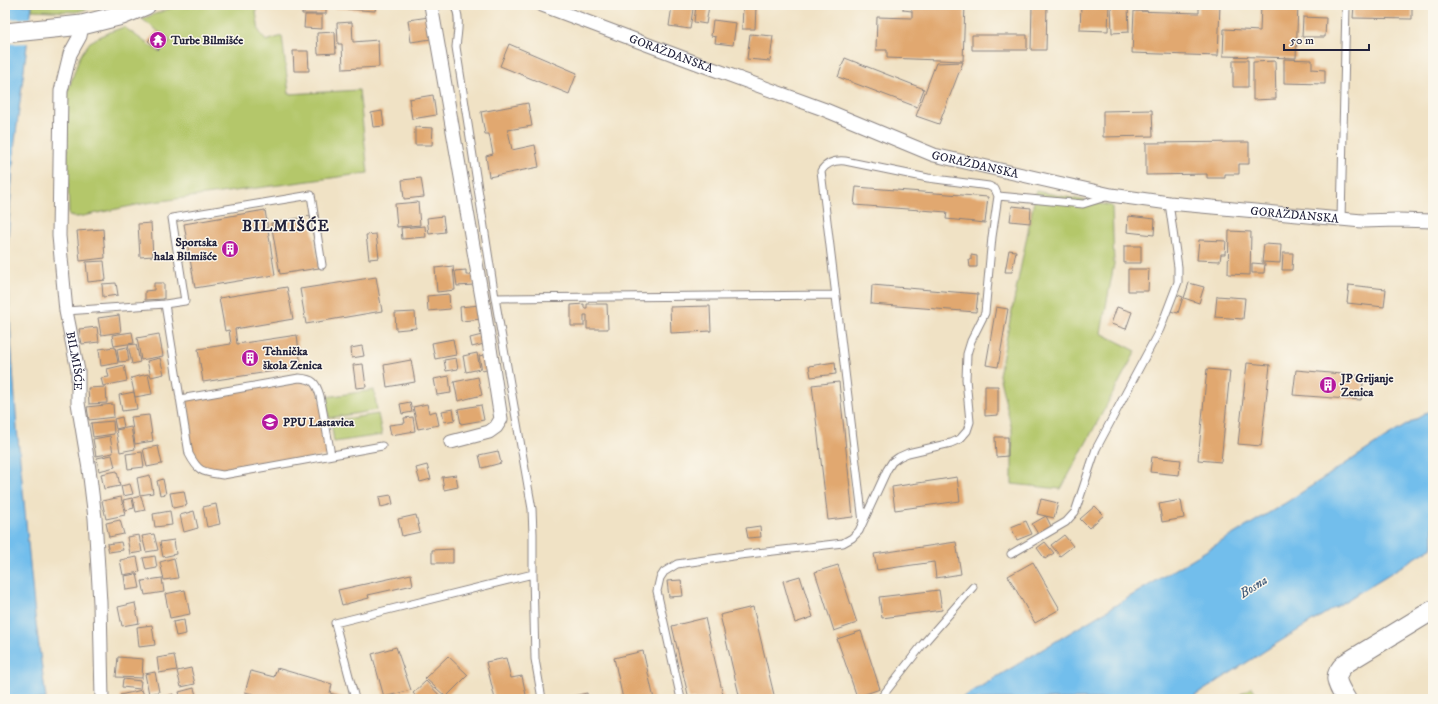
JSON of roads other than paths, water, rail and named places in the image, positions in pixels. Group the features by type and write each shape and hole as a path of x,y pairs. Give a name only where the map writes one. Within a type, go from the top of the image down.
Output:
{"main road":[{"path":"5,33 82,25 122,15 146,5"},
{"path":"1346,699 1337,683 1336,675 1340,668 1433,610"}],"street":[{"path":"431,5 483,303 501,419 496,427 489,432 451,442"},
{"name":"GORAŽDANSKA","path":"542,5 694,63 823,109 934,154 1111,196 1169,203 1362,221 1433,221"},
{"name":"BILMIŠĆE","path":"82,25 80,36 70,54 61,90 58,236 66,311 78,371 78,403 89,468 95,518 100,603 102,699"}],"lane":[{"path":"453,5 456,8 459,27 456,47 495,298 532,509 535,659 542,699"},
{"path":"1341,219 1346,5"},
{"path":"681,699 658,599 658,584 664,572 677,564 843,543 852,538 859,531 864,522 887,470 892,462 908,453 951,443 960,439 967,431 970,422 966,378 967,354 971,341 985,313 992,237 998,196 995,189 989,186 928,178 837,160 825,166 821,171 864,522"},
{"path":"66,311 165,304 185,301 172,218 311,195 322,264"},
{"path":"998,196 1084,204 1111,196"},
{"path":"1011,554 1066,522 1075,512 1096,449 1160,329 1178,282 1178,267 1169,203"},
{"path":"495,298 836,295"},
{"path":"165,304 189,454 196,467 205,472 223,474 382,446"},
{"path":"180,399 299,378 313,381 318,387 331,455"},
{"path":"355,699 334,623 533,574"},
{"path":"880,699 923,644 973,587"}],"water":[{"path":"5,5 32,5 14,150 7,255 17,428 35,616 46,699 5,699"},
{"name":"Bosna","path":"1433,409 1433,547 1190,699 960,699 1287,502 1385,438"}],"place":[{"name":"Turbe Bilmišće","path":"158,40"},
{"name":"Sportska hala Bilmišće","path":"230,249"},
{"name":"Tehnička škola Zenica","path":"250,358"},
{"name":"JP Grijanje Zenica","path":"1328,385"},
{"name":"PPU Lastavica","path":"270,422"}],"district":[{"name":"BILMIŠĆE","path":"286,225"}]}
